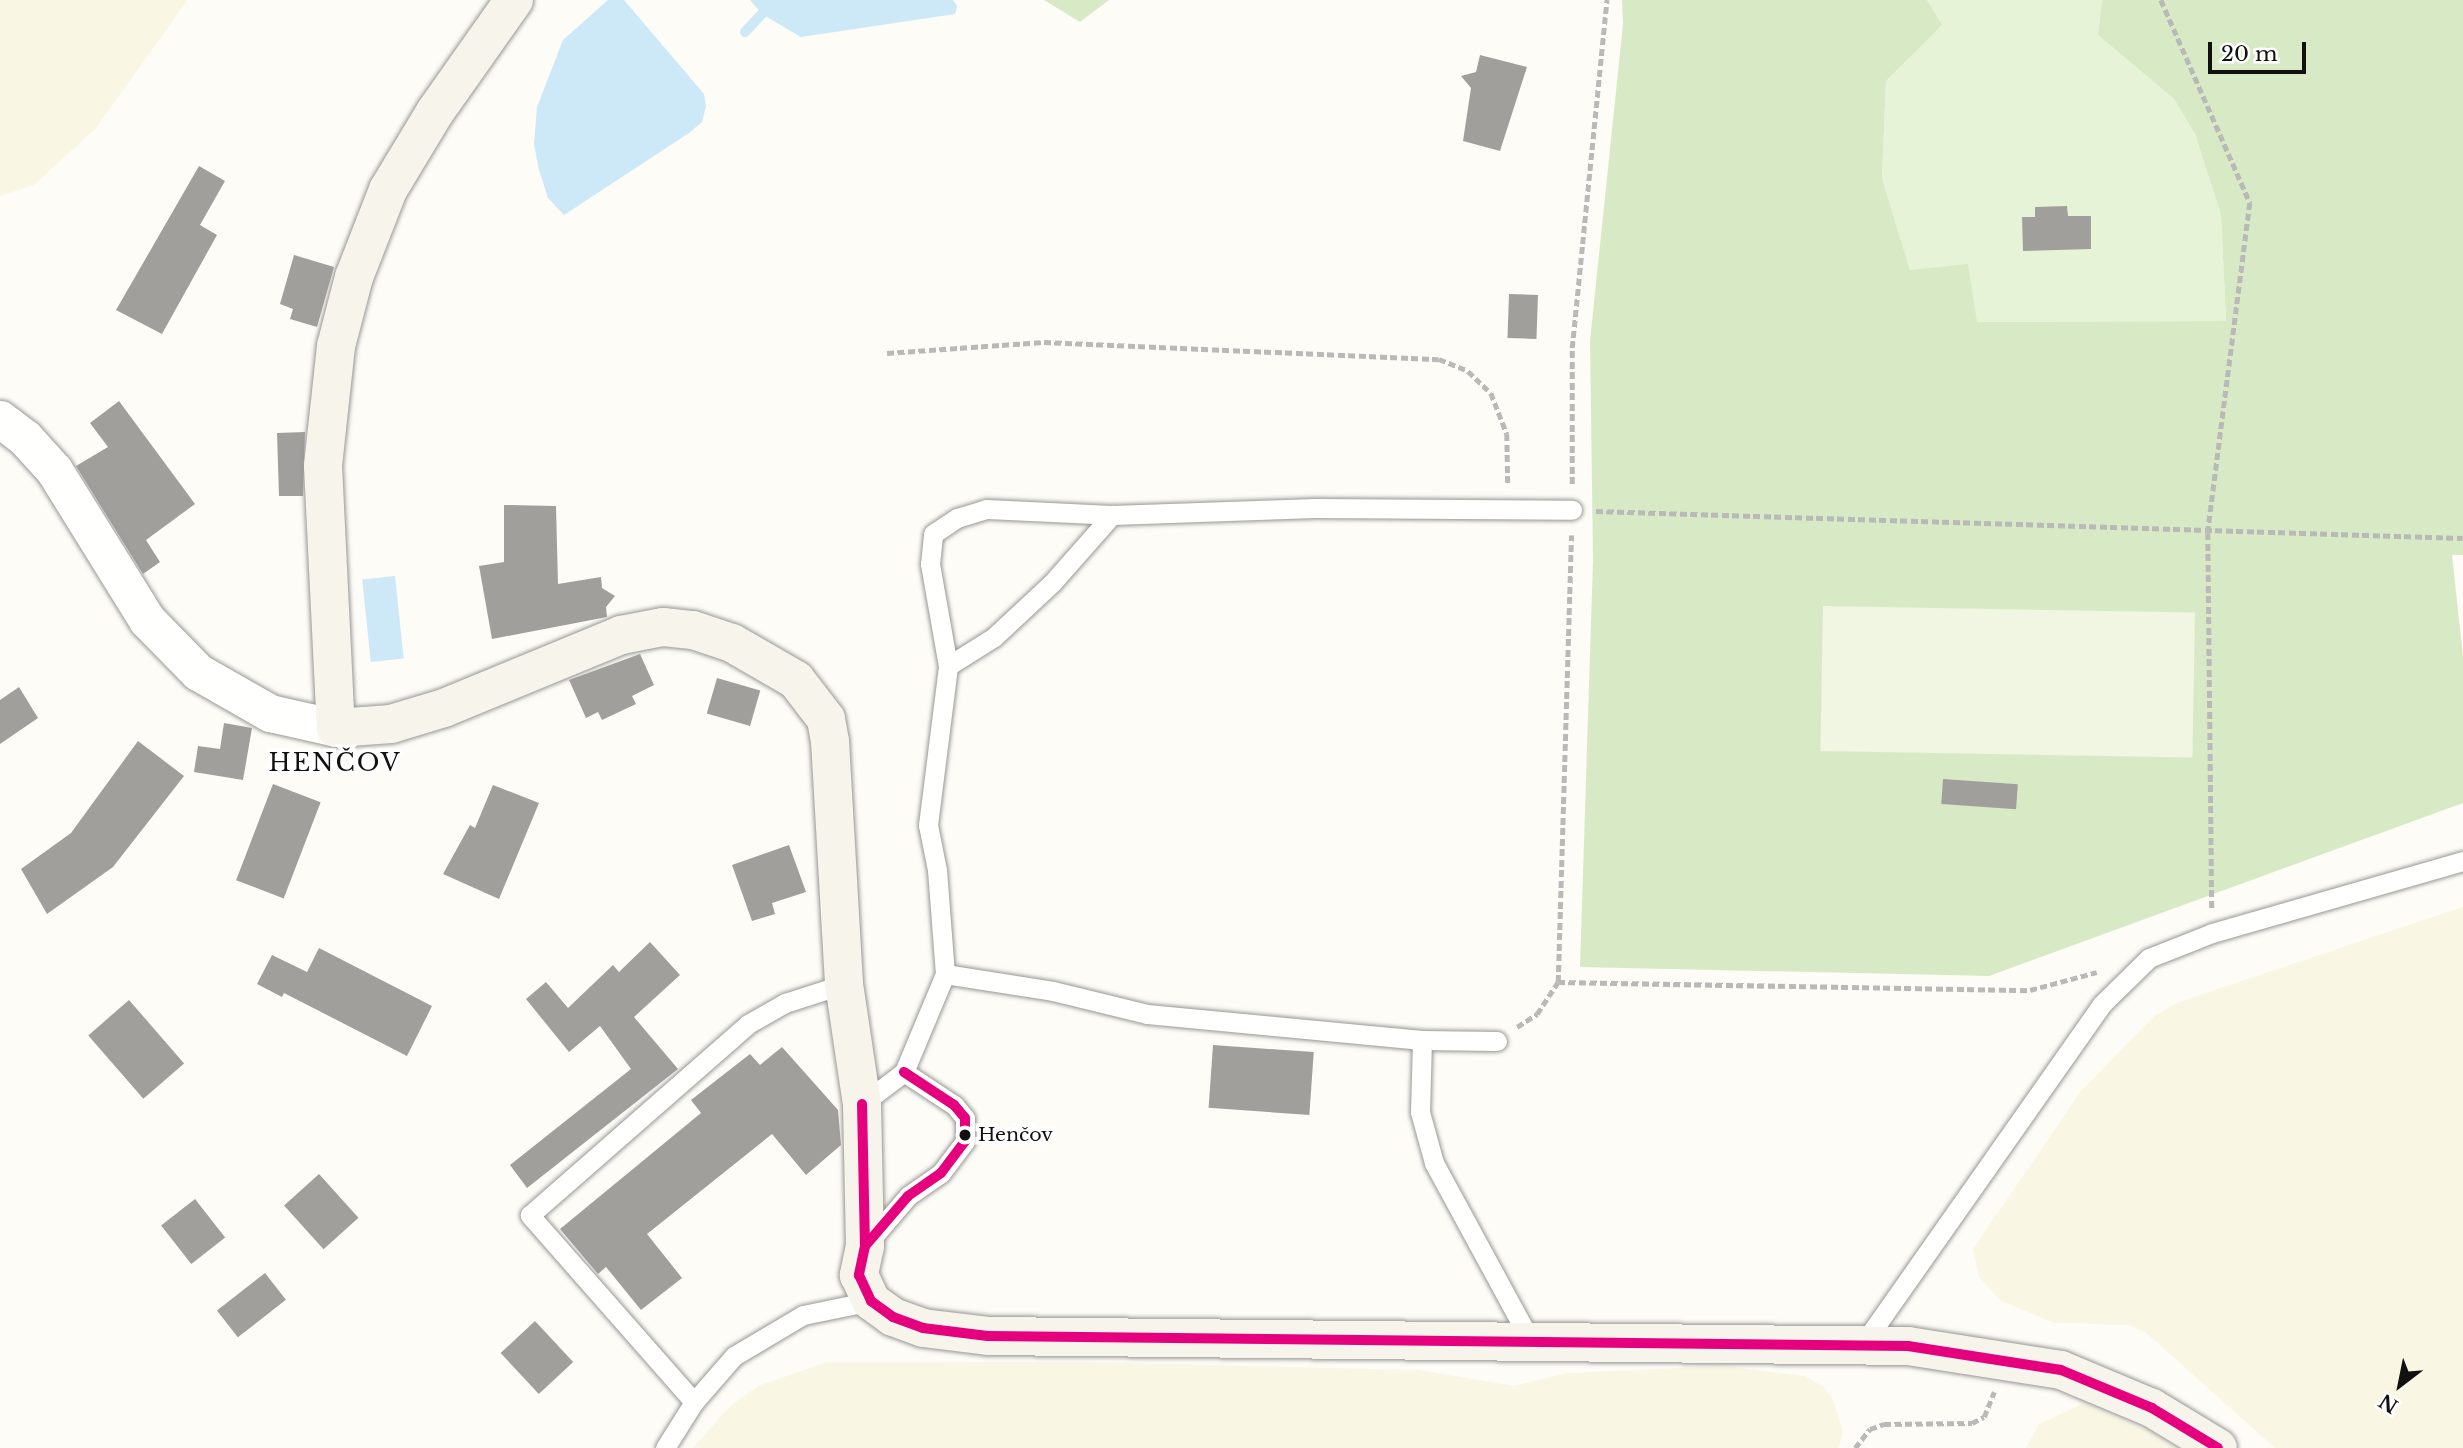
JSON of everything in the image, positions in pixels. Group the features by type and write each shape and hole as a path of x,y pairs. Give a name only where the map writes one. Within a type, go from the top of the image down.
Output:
{"street":[{"path":"336,728 323,466 336,346 354,277 388,190 435,112 514,0"},
{"path":"0,419 25,438 54,470 147,621 198,672 270,713 336,728 391,724 444,708 621,635 663,627 692,630 732,643 796,680 826,719 837,814 844,984 862,1104 865,1246 859,1275 871,1301 893,1317 923,1328 988,1336 1908,1346 2001,1357 2061,1370 2112,1389 2180,1422 2218,1448"}],"lane":[{"path":"862,1104 904,1072 945,974 937,870 928,825 948,666 930,564 933,534 957,518 986,509 1112,514 1315,508 1572,510"},
{"path":"948,666 994,637 1052,583 1112,514"},
{"path":"1861,1346 2101,1005 2148,957 2212,933 2463,860"},
{"path":"945,974 1054,991 1147,1014 1422,1040 1497,1041"},
{"path":"694,1402 530,1215 748,1024 785,1003 844,984"},
{"path":"1422,1040 1420,1112 1434,1163 1530,1340"},
{"path":"865,1246 908,1196 941,1173 965,1141 965,1118 954,1105 904,1072"},
{"path":"664,1448 694,1402 734,1356 803,1315 871,1301"}],"path":[{"path":"2161,0 2250,203 2208,533 2212,933"},
{"path":"887,353 1044,342 1439,359 1468,371 1491,393 1507,434 1509,509"},
{"path":"1572,510 2208,533 2463,538"},
{"path":"1497,1041 1537,1014 1558,982 2031,990 2148,957"},
{"path":"1855,1448 1870,1429 1884,1424 1955,1427 1984,1417 1992,1402 2001,1357"}],"shaded area":[{"path":"0,0 188,0 95,129 34,185 0,196"},
{"path":"2463,907 2463,1448 2275,1448 2145,1332 2129,1325 2055,1323 2001,1301 1979,1277 1973,1249 2081,1091 2154,1016 2179,1002"},
{"path":"827,1362 1087,1362 1418,1370 1514,1386 1567,1373 1725,1366 1805,1376 1824,1387 1833,1400 1843,1431 1839,1448 693,1448 730,1406 758,1386"},
{"path":"2084,1403 2153,1433 2176,1448 2026,1448 2039,1424"}],"green space":[{"path":"1044,0 1109,0 1080,22"},
{"path":"1622,0 1927,0 1942,25 1886,81 1882,178 1910,270 1968,264 1977,322 2226,321 2221,215 2195,134 2174,99 2098,35 2102,0 2463,0 2463,555 2452,555 2463,656 2463,803 1989,976 1580,967 1593,560 1590,341 1623,24"},
{"path":"1927,0 2102,0 2098,35 2174,99 2195,134 2221,215 2226,321 1976,322 1910,270 1882,178 1886,81 1941,25"},
{"path":"1823,606 2195,612 2192,757 1820,751"}],"water":[{"path":"608,0 624,0 704,94 706,106 702,122 689,133 564,215 548,198 539,170 534,144 537,107 563,40"},
{"path":"750,0 953,0 957,6 955,14 801,37 762,14"},
{"path":"395,576 404,659 371,662 362,579"}],"building":[{"path":"1480,55 1527,67 1500,151 1463,141 1471,88 1461,76 1476,72"},
{"path":"199,166 225,181 200,225 217,235 162,334 116,310"},
{"path":"2067,206 2068,216 2091,216 2091,249 2023,251 2022,217 2035,217 2035,207"},
{"path":"294,255 334,267 317,327 290,319 293,309 280,304"},
{"path":"1509,294 1538,295 1536,339 1507,338"},
{"path":"119,401 195,504 146,540 160,562 143,574 76,466 108,447 90,423"},
{"path":"305,432 303,496 279,496 277,433"},
{"path":"504,505 556,506 558,584 601,577 602,588 615,596 606,607 607,617 492,639 479,566 504,562"},
{"path":"640,654 654,685 632,696 636,704 602,720 598,712 586,718 569,680"},
{"path":"717,678 760,690 750,726 707,714"},
{"path":"19,687 38,718 0,744 0,700"},
{"path":"224,723 252,728 243,780 194,772 198,746 220,749"},
{"path":"138,741 184,776 113,867 47,914 21,869 71,833"},
{"path":"1943,779 2018,784 2016,809 1941,804"},
{"path":"273,784 321,802 284,898 236,880"},
{"path":"493,785 539,803 499,899 443,874 470,825 475,828"},
{"path":"789,845 806,892 772,903 775,914 752,921 732,865"},
{"path":"650,942 680,975 634,1017 678,1069 527,1188 510,1165 631,1069 600,1026 569,1052 526,999 546,982 568,1008 613,965 619,972"},
{"path":"319,948 432,1006 407,1056 284,993 282,997 257,984 272,955 307,972"},
{"path":"129,1000 184,1063 143,1099 88,1035"},
{"path":"1213,1045 1314,1052 1309,1115 1209,1108"},
{"path":"782,1047 838,1110 841,1145 806,1175 772,1134 647,1234 682,1278 641,1310 606,1267 598,1274 560,1229 701,1113 691,1100 750,1054 760,1065"},
{"path":"319,1174 358,1218 324,1249 284,1205"},
{"path":"195,1199 225,1238 191,1264 161,1225"},
{"path":"265,1273 286,1300 238,1337 217,1311"},
{"path":"535,1321 573,1362 539,1394 501,1353"}],"waterway":[{"path":"745,32 762,14"}],"transit line":[{"path":"865,1246 908,1196 941,1173 965,1141 965,1118 954,1105 904,1072"},
{"path":"862,1104 865,1246 859,1275 871,1301 893,1317 923,1328 988,1336 1908,1346 2061,1370 2152,1408 2218,1448"}],"place":[{"name":"Henčov","path":"965,1135"}],"district":[{"name":"HENČOV","path":"335,763"}]}
